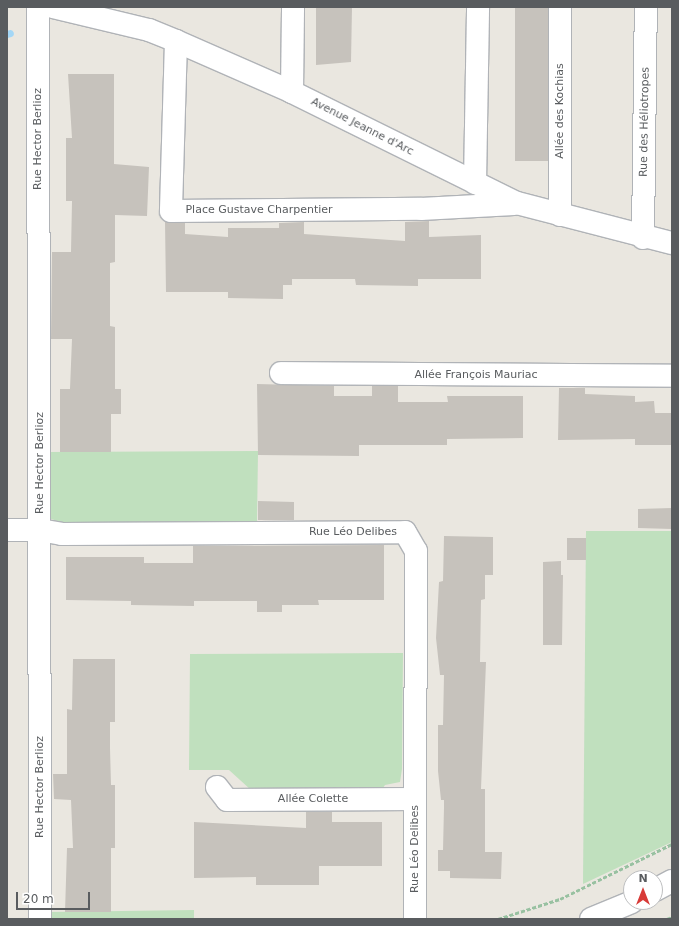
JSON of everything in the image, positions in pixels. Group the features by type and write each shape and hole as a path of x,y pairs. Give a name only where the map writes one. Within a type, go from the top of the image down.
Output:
{"street":[{"name":"Rue Hector Berlioz","path":"38,7 40,919"},
{"name":"Avenue Jeanne d'Arc","path":"53,7 149,30 176,41 292,92 517,203 643,238 672,243"},
{"path":"292,92 293,7"},
{"path":"475,183 478,7"},
{"name":"Allée des Kochias","path":"560,7 560,215"},
{"name":"Rue des Héliotropes","path":"643,238 646,7"},
{"name":"Place Gustave Charpentier","path":"176,41 171,211 421,209 517,203"},
{"name":"Allée François Mauriac","path":"281,373 672,376"},
{"name":"Rue Léo Delibes","path":"7,530 40,530 62,534 404,532 416,551 415,919"},
{"name":"Allée Colette","path":"217,786 227,800 415,799"},
{"path":"663,886 672,881"},
{"path":"591,919 623,906"}],"path":[{"path":"498,919 560,899 672,844"},
{"path":"667,919 672,917"}],"green space":[{"path":"258,451 257,523 64,523 51,519 49,452"},
{"path":"586,531 672,531 672,842 583,884"},
{"path":"403,653 402,769 400,782 385,785 383,788 251,790 229,770 189,770 190,654"},
{"path":"194,910 194,919 49,919 49,912"}],"building":[{"path":"316,7 352,7 351,62 316,65"},
{"path":"515,7 548,7 548,161 515,161"},
{"path":"68,74 114,74 114,164 149,167 147,216 115,215 115,262 110,263 110,326 115,327 115,389 121,389 121,414 111,414 111,452 60,452 60,389 70,389 72,339 51,339 52,252 71,252 72,201 66,201 66,138 72,138"},
{"path":"429,221 429,237 481,235 481,279 418,279 418,286 356,285 355,279 292,279 292,285 283,285 283,299 228,298 228,292 166,292 165,222 185,223 185,234 228,237 228,228 279,228 279,223 304,222 304,234 405,241 405,222"},
{"path":"257,384 334,386 334,396 372,396 372,386 398,386 398,402 448,402 447,396 523,396 523,438 447,439 447,445 359,445 359,456 258,455"},
{"path":"559,388 585,388 585,394 635,396 635,402 654,401 655,413 672,413 672,445 635,445 635,439 558,440"},
{"path":"258,501 294,502 294,520 258,520"},
{"path":"672,508 672,529 638,528 638,509"},
{"path":"444,536 493,537 493,575 485,575 485,599 481,600 480,662 486,662 481,789 485,789 485,852 502,852 501,879 450,878 450,871 438,871 438,850 443,850 444,800 441,800 438,771 438,725 443,725 444,675 440,675 436,638 439,582 443,581"},
{"path":"567,538 586,538 586,560 567,560"},
{"path":"384,545 384,600 318,600 319,605 282,605 282,612 257,612 257,601 194,601 194,606 131,605 131,601 66,600 66,557 144,557 144,563 193,563 193,546"},
{"path":"561,561 561,575 563,575 562,645 543,645 543,562"},
{"path":"73,659 115,659 115,722 110,722 111,785 115,785 115,848 111,848 111,912 65,912 67,848 73,848 71,800 54,799 53,774 67,774 67,709 72,710"},
{"path":"306,812 332,812 332,822 382,822 382,866 319,866 319,885 256,885 256,877 194,878 194,822 306,828"}]}
